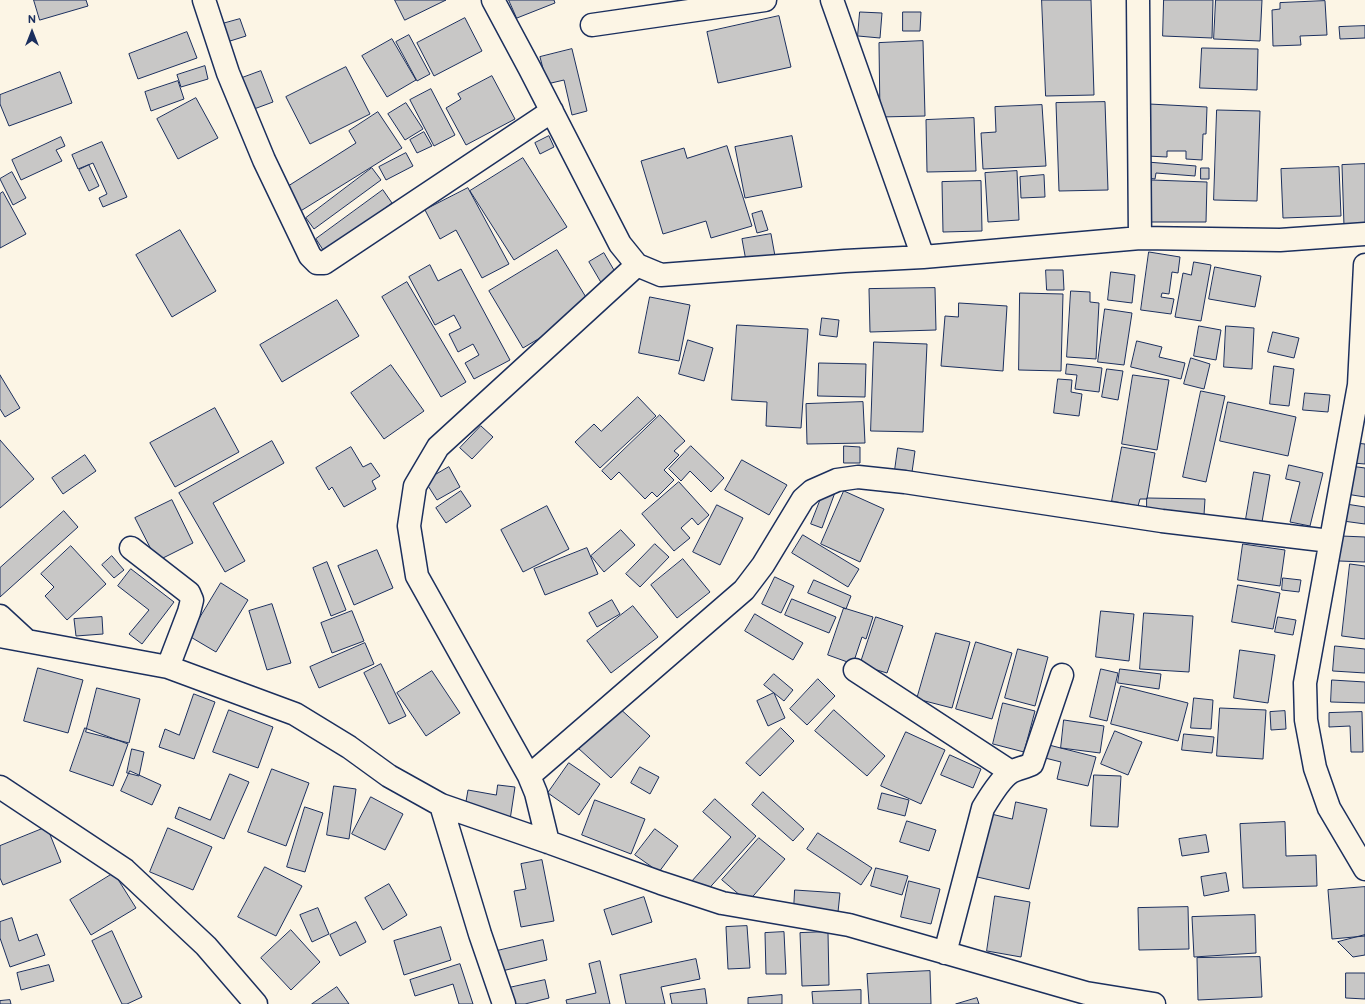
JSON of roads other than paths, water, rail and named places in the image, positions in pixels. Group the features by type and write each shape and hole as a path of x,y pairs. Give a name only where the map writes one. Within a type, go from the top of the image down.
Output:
{"street":[{"path":"204,0 228,73 264,160 310,256 317,263 324,263 552,111"},
{"path":"492,0 552,111 620,244 637,265 661,275 845,261 923,257 1140,238 1280,240 1365,234"},
{"path":"592,25 765,0"},
{"path":"832,0 923,257"},
{"path":"1138,0 1140,238"},
{"path":"548,842 536,793 529,776 417,576 409,526 415,486 438,448 637,265"},
{"path":"1365,265 1362,384 1330,541 1305,683 1306,720 1315,768 1329,808 1365,869"},
{"path":"529,776 744,590 763,565 803,499 812,490 837,480 858,477 905,482 1162,521 1330,541"},
{"path":"131,548 189,593 192,600 190,612 168,667"},
{"path":"0,616 26,640"},
{"path":"0,636 168,667 295,714 349,747 389,776 441,805 661,883 722,903 849,925 1086,993 1154,1004"},
{"path":"855,670 1011,772"},
{"path":"945,953 983,808 994,790 1011,772 1032,764 1062,675"},
{"path":"0,788 125,870 206,946 256,1004"},
{"path":"441,805 480,934 504,1004"}]}
